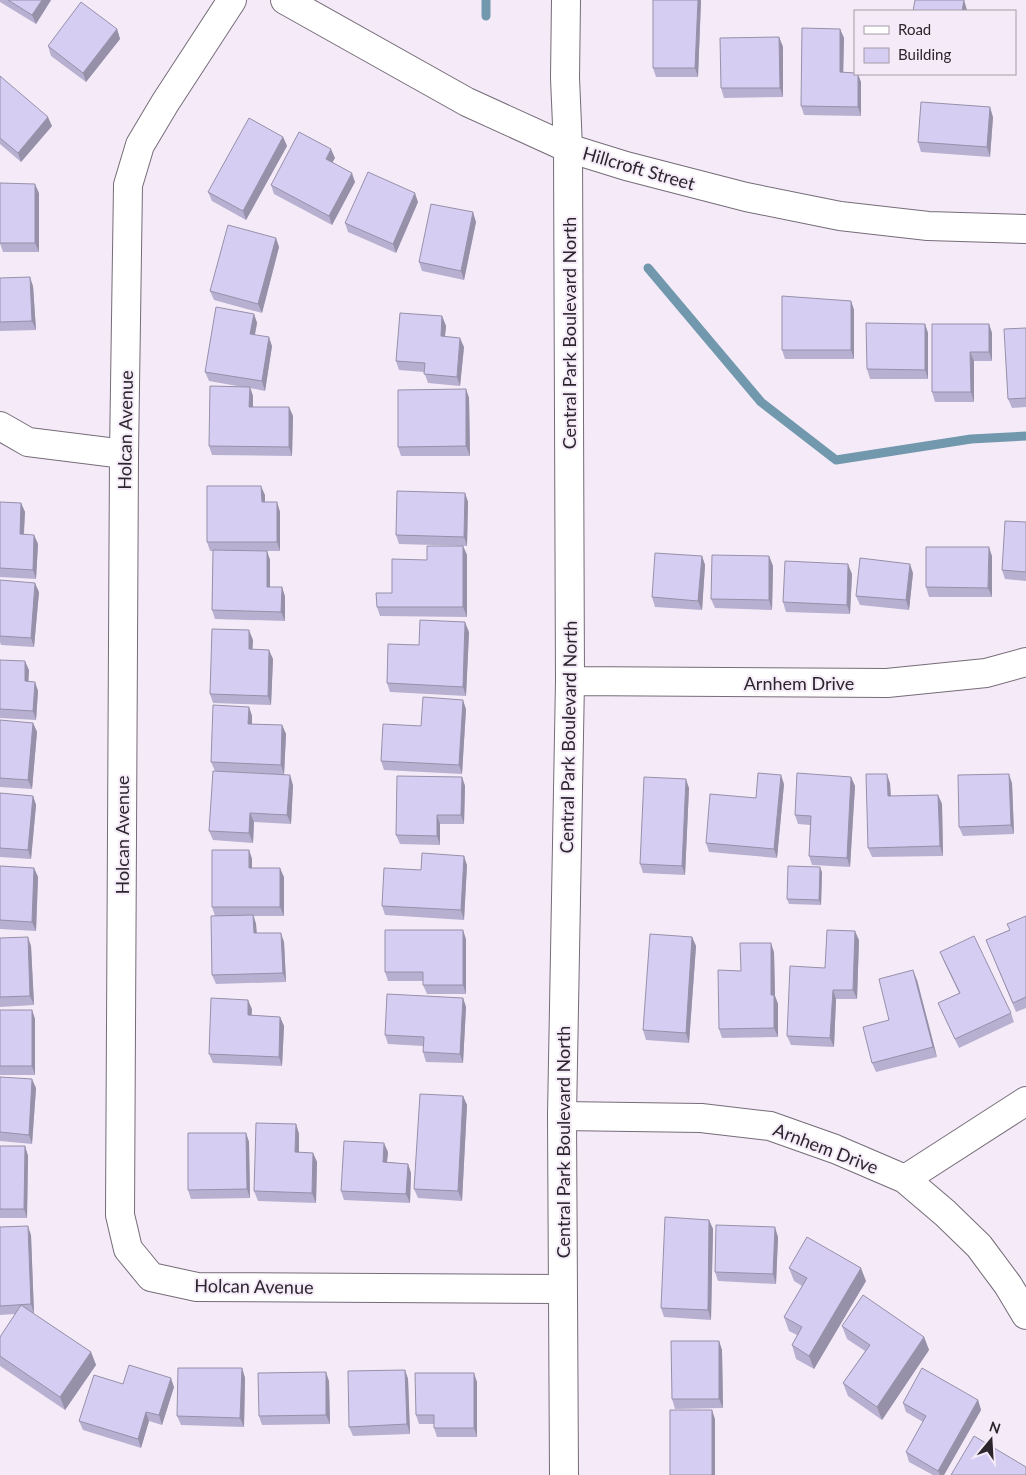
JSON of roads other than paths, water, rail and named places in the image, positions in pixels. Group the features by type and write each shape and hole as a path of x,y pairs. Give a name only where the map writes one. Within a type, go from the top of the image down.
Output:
{"street":[{"name":"Holcan Avenue","path":"232,0 140,145 128,185 124,454 120,1216 128,1249 151,1277 197,1287 562,1289"},
{"name":"Hillcroft Street","path":"285,0 468,102 568,148 626,166 746,197 840,216 928,226 1026,229"},
{"name":"Central Park Boulevard North","path":"564,1475 562,1116 570,681 566,0"},
{"path":"0,426 28,442 124,454"},
{"name":"Arnhem Drive","path":"570,681 887,683 986,673 1026,662"},
{"path":"905,1179 1026,1101"},
{"name":"Arnhem Drive","path":"562,1116 701,1118 770,1126 836,1149 905,1179 945,1213 979,1246 1008,1285 1026,1315"}],"waterway":[{"path":"486,0 486,16"},
{"path":"648,268 761,402 836,460 971,439 1026,436"}]}
